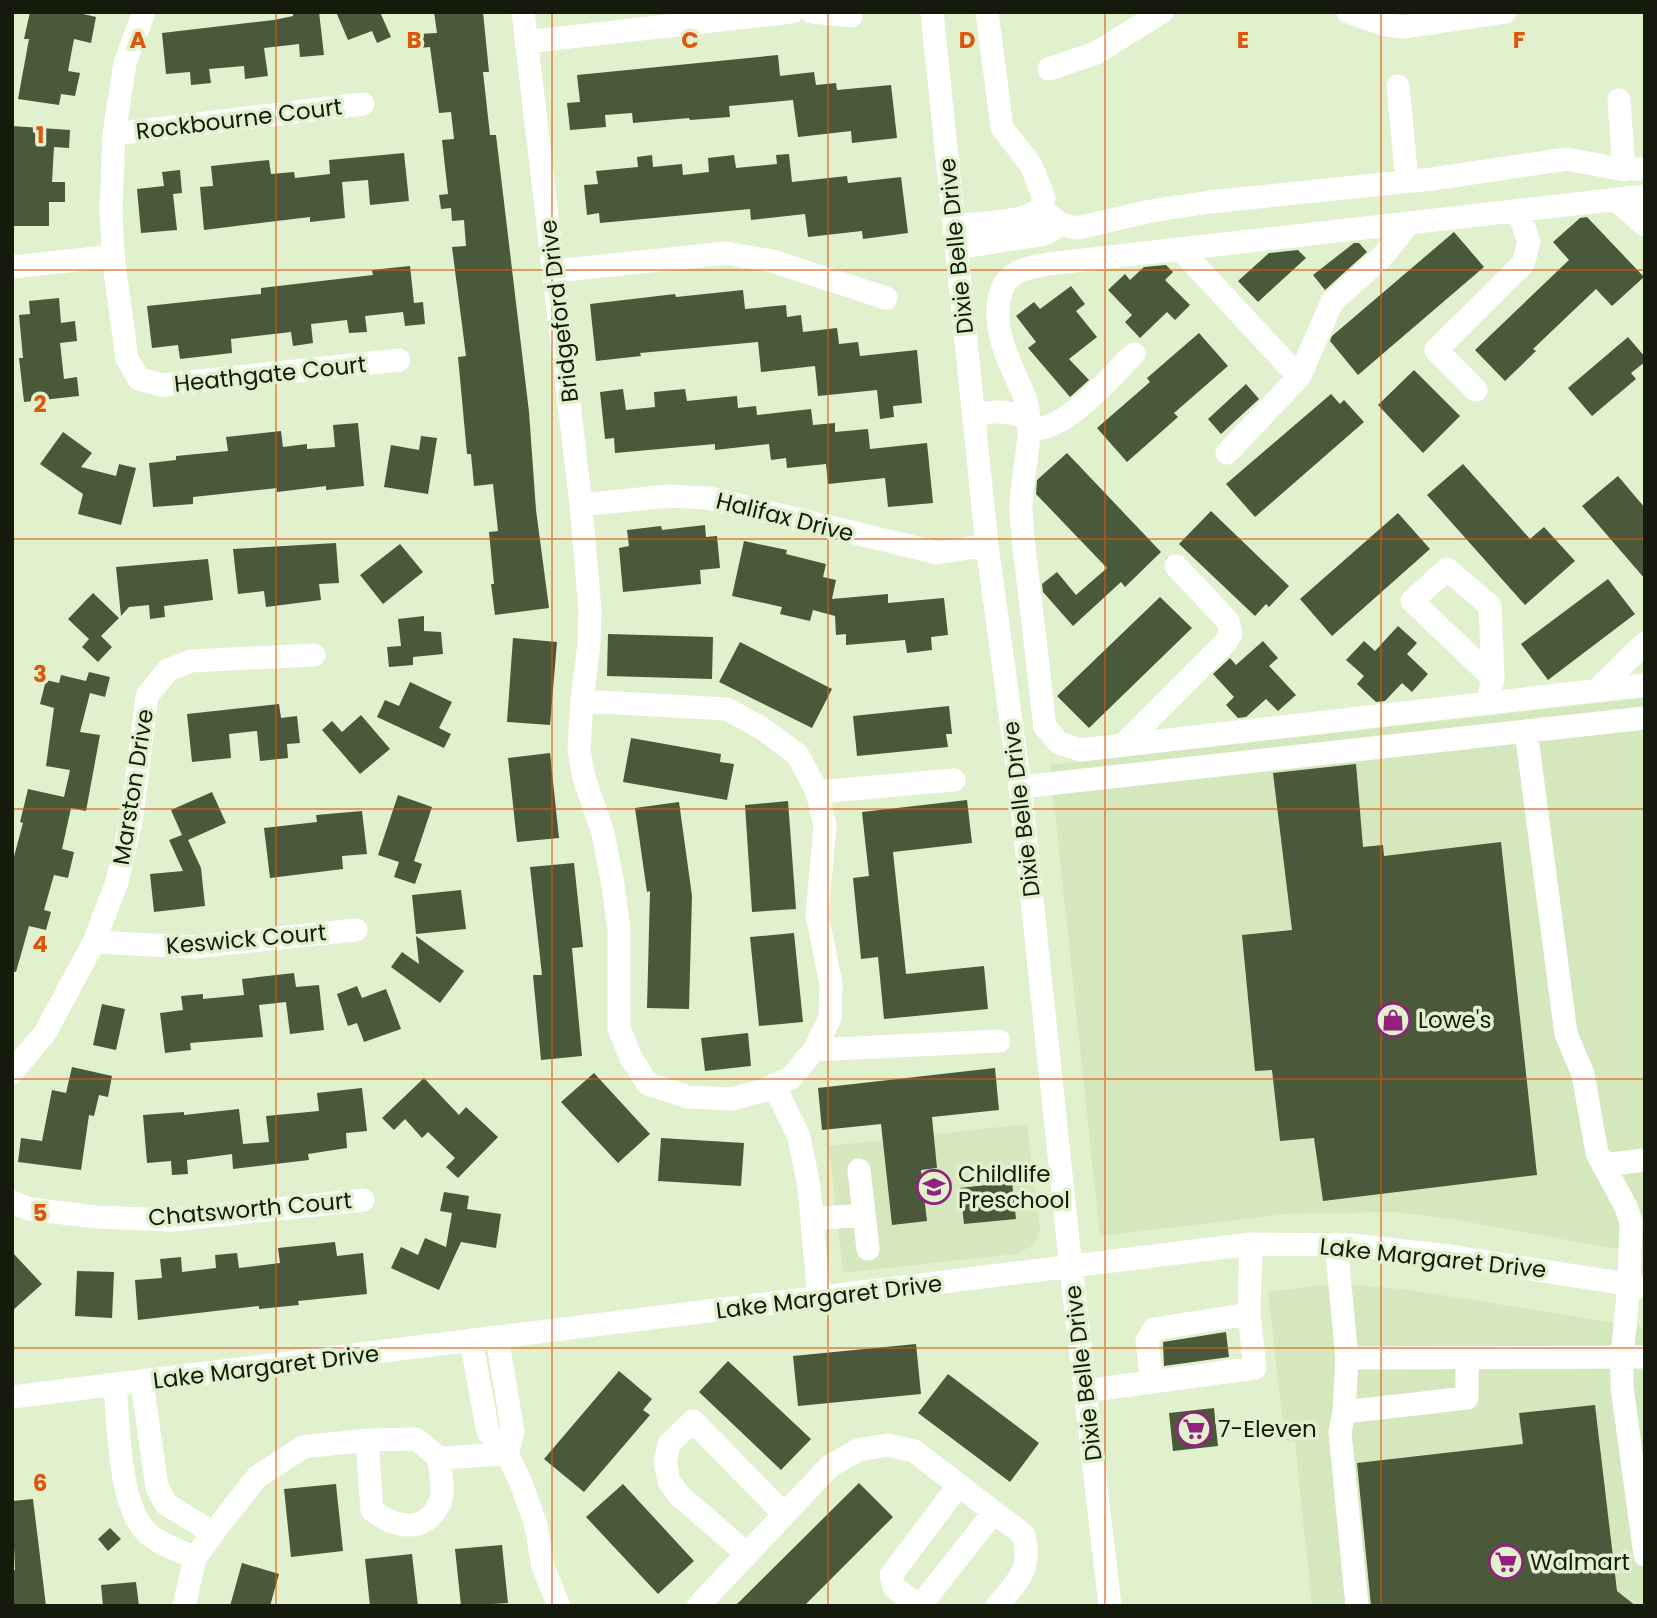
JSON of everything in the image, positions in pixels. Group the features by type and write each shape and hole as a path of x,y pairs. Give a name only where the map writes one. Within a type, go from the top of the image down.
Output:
{"street":[{"name":"Heathgate Court","path":"144,12 125,63 114,134 111,209 127,359 139,379 162,385 399,360"},
{"name":"Bridgeford Drive","path":"523,12 555,271 590,610 589,643 582,701 579,750 584,778 603,833 620,930 619,1028 631,1058 648,1084 688,1097 731,1099 791,1078 814,1050 830,1018 831,984 817,915 825,825 817,792 798,755 763,729 727,709 582,701"},
{"path":"526,42 792,12"},
{"path":"812,12 851,16"},
{"name":"Dixie Belle Drive","path":"932,12 988,545 1020,788 1110,1606"},
{"path":"955,237 1035,213 1041,208 1044,198 1031,165 1002,128 987,12"},
{"path":"1049,69 1096,53 1162,12"},
{"path":"1348,12 1382,24 1403,27 1506,12"},
{"path":"1398,86 1407,181"},
{"path":"1041,208 1060,224 1077,228 1151,211 1210,202 1407,181 1567,159 1634,169 1619,100"},
{"name":"Rockbourne Court","path":"114,134 363,104"},
{"path":"1645,196 1038,265 1012,276 1003,285 997,312 1006,356 1026,400 1029,424 1022,491 1022,531 1045,727 1050,736 1059,743 1081,750 1645,685"},
{"path":"1616,200 1645,225"},
{"path":"1476,390 1436,350 1522,264 1529,242 1518,210"},
{"path":"1227,453 1299,377 1332,302 1382,257 1402,232 1405,223"},
{"path":"955,237 1040,235 1060,224"},
{"path":"1180,249 1299,377"},
{"path":"555,271 726,253 772,261 886,298"},
{"path":"12,267 114,256"},
{"path":"974,415 1014,412 1038,430 1066,419 1134,354"},
{"name":"Halifax Drive","path":"581,505 668,496 709,498 938,553 988,545"},
{"path":"1123,745 1226,642 1231,633 1228,621 1176,566"},
{"path":"1489,701 1493,678 1490,606 1447,569 1412,601 1493,678"},
{"path":"1598,689 1645,643"},
{"name":"Marston Drive","path":"12,1072 45,1033 93,942 117,882 132,817 141,726 147,696 168,670 191,661 314,655"},
{"path":"1020,788 1645,718"},
{"path":"1526,732 1566,1034 1583,1074 1597,1153 1626,1207 1631,1222 1637,1285 1633,1357 1622,1387 1645,1555"},
{"path":"817,792 954,780"},
{"name":"Keswick Court","path":"93,942 193,947 356,930"},
{"path":"814,1050 999,1041"},
{"path":"774,1085 799,1137 809,1188 819,1298"},
{"path":"1603,1165 1645,1160"},
{"path":"859,1170 867,1250"},
{"name":"Chatsworth Court","path":"12,1202 29,1209 97,1217 172,1220 363,1200"},
{"path":"812,1219 864,1214"},
{"path":"1085,1391 1255,1368 1248,1314 1251,1244"},
{"name":"Lake Margaret Drive","path":"12,1397 1251,1244 1336,1244 1449,1256 1637,1285"},
{"path":"1336,1244 1347,1358 1340,1432 1357,1606"},
{"path":"1152,1382 1147,1340 1154,1329 1248,1314"},
{"path":"497,1337 513,1432 507,1454"},
{"path":"471,1340 488,1432 507,1454 521,1483 536,1525 543,1566 559,1606"},
{"path":"1347,1358 1633,1357"},
{"path":"1344,1412 1467,1398 1467,1358"},
{"path":"142,1383 157,1488 166,1504 214,1533"},
{"path":"115,1386 125,1491 134,1513 147,1534 195,1558"},
{"path":"747,1553 679,1494 669,1481 665,1462 669,1444 692,1421 784,1514"},
{"path":"184,1606 195,1558 257,1477 303,1447 366,1440 416,1439 439,1458 507,1454"},
{"path":"366,1440 372,1510 386,1521 408,1527 429,1519 442,1500 439,1458"},
{"path":"698,1606 830,1466 858,1450 888,1445 914,1451 1024,1535 1028,1552 1023,1574 997,1606"},
{"path":"960,1485 891,1575 894,1587 919,1606 994,1512"}],"shaded area":[{"path":"1645,698 1645,1254 1451,1219 1395,1212 1287,1214 1100,1236 1050,765"},
{"name":"Childlife Preschool","path":"1027,1124 1040,1228 1038,1238 1032,1246 1016,1254 843,1273 829,1146"},
{"path":"1354,1285 1411,1290 1645,1328 1645,1606 1312,1606 1295,1441 1285,1441 1268,1292 1313,1286"}],"building":[{"path":"30,12 75,12 96,17 91,43 74,39 68,71 80,73 75,96 61,94 59,105 18,99 29,39 24,39"},
{"path":"293,12 319,12 324,55 300,57 299,44 264,48 268,76 245,79 244,66 209,69 211,83 191,85 190,72 166,74 162,33 274,20 293,16"},
{"path":"336,12 380,12 391,37 377,43 372,31 348,40"},
{"path":"434,12 483,12 489,72 483,72 490,135 496,135 549,608 495,615 489,532 498,531 493,484 474,486 471,454 467,454 458,357 466,356 452,247 466,246 464,220 452,221 451,208 441,209 439,195 448,194 442,140 454,139 451,112 439,113 430,47 420,48 419,34 437,33"},
{"path":"778,55 780,76 814,72 816,85 836,83 837,90 891,85 897,138 852,143 851,131 798,137 793,100 729,106 730,117 633,123 632,113 605,115 606,127 570,130 567,103 580,102 577,75"},
{"path":"12,126 70,130 69,148 54,147 52,182 65,182 65,202 49,202 49,226 12,226"},
{"path":"404,153 409,201 370,205 368,180 342,182 345,218 310,222 310,217 204,230 200,187 213,186 211,166 269,160 271,174 294,172 295,178 330,174 329,160"},
{"path":"789,154 792,182 847,176 848,183 901,177 908,233 863,239 862,231 808,237 805,214 751,220 750,209 600,223 599,213 587,215 584,185 598,184 596,171 638,167 637,157 652,155 653,167 682,164 683,175 709,172 708,158 734,155 736,168 777,164 776,155"},
{"path":"180,170 182,193 173,194 177,230 141,233 137,189 164,186 162,172"},
{"path":"1587,217 1644,277 1612,306 1596,289 1533,349 1536,351 1505,381 1475,350 1569,260 1553,242 1580,218"},
{"path":"1454,232 1484,267 1358,375 1330,341 1332,336"},
{"path":"1354,243 1359,243 1367,252 1325,290 1313,275"},
{"path":"1298,250 1306,258 1258,302 1238,281 1269,253"},
{"path":"1166,265 1173,272 1165,280 1190,305 1175,320 1167,312 1140,338 1125,322 1132,315 1108,290 1125,274 1130,280 1144,267"},
{"path":"410,266 414,303 423,302 425,324 405,326 403,312 365,316 367,332 349,333 347,320 311,324 313,343 293,346 291,332 231,339 232,353 180,359 178,345 152,348 147,306 261,294 261,288 373,275 372,270"},
{"path":"1071,286 1085,304 1076,311 1097,337 1069,359 1089,380 1070,397 1028,348 1036,342 1016,316 1034,302 1040,309"},
{"path":"743,290 745,309 786,305 787,317 801,315 803,332 837,328 839,344 858,342 860,356 917,350 922,403 893,406 894,417 880,419 877,390 818,396 815,366 761,372 758,342 640,353 641,356 596,361 590,304 675,294 676,297"},
{"path":"59,298 61,323 75,321 77,341 60,343 64,379 77,377 79,396 24,402 19,358 23,358 19,315 30,314 29,301"},
{"path":"1199,333 1228,366 1174,413 1178,417 1127,462 1097,428 1150,382 1147,378"},
{"path":"1628,337 1645,357 1645,362 1631,373 1636,379 1592,416 1568,388"},
{"path":"1414,370 1460,416 1423,453 1378,405"},
{"path":"1246,384 1259,399 1221,434 1208,419"},
{"path":"623,389 626,410 655,407 654,392 685,389 687,401 737,396 738,408 756,406 757,415 811,409 813,425 835,423 835,432 868,429 870,449 927,443 933,503 888,507 885,478 828,484 826,464 787,468 786,458 771,460 769,444 715,450 715,444 615,453 614,438 605,439 600,392"},
{"path":"1331,394 1340,404 1344,400 1364,422 1255,517 1226,484"},
{"path":"358,423 364,486 326,490 326,486 277,492 277,488 193,497 193,504 153,507 149,463 176,460 176,456 228,451 226,437 281,431 283,447 307,444 307,449 335,447 333,425"},
{"path":"63,432 92,453 81,467 116,476 119,464 136,468 121,525 78,514 83,494 40,464"},
{"path":"421,436 437,438 428,494 384,487 391,445 419,450"},
{"path":"1067,453 1161,552 1125,587 1121,582 1073,626 1043,592 1042,584 1057,572 1076,595 1107,568 1036,494 1037,480"},
{"path":"1463,464 1530,539 1544,527 1575,561 1525,605 1427,495"},
{"path":"1618,476 1645,508 1645,579 1582,506"},
{"path":"1211,511 1289,586 1269,607 1266,604 1255,616 1179,544"},
{"path":"1398,513 1430,549 1332,636 1300,599"},
{"path":"705,525 706,537 717,536 720,568 700,570 701,584 623,592 619,548 629,546 627,530 661,526 662,530"},
{"path":"744,541 787,550 786,554 826,564 823,577 836,580 832,599 888,594 888,603 944,598 948,635 931,637 932,650 907,653 905,640 846,645 846,634 836,635 835,616 813,610 810,621 780,614 782,607 732,596"},
{"path":"336,543 339,583 319,584 321,600 266,607 264,591 238,594 233,549"},
{"path":"400,544 423,572 383,604 360,575"},
{"path":"208,559 213,600 164,606 165,617 150,619 149,605 129,607 121,616 116,567"},
{"path":"1608,579 1635,614 1548,680 1521,644"},
{"path":"93,593 119,618 101,636 112,647 98,662 82,647 89,639 68,619"},
{"path":"1160,597 1192,628 1089,728 1057,696"},
{"path":"424,616 424,631 441,632 443,654 413,657 413,665 389,667 387,647 401,646 398,619"},
{"path":"1398,626 1417,643 1407,654 1428,674 1412,692 1402,683 1385,701 1376,702 1357,684 1364,676 1346,660 1364,641 1375,651"},
{"path":"608,634 713,637 712,679 607,676"},
{"path":"513,638 557,642 550,725 507,722"},
{"path":"1263,641 1278,658 1269,666 1296,695 1278,711 1266,699 1246,717 1238,718 1226,705 1234,697 1213,674 1230,658 1236,665"},
{"path":"740,642 832,689 812,728 719,682"},
{"path":"89,672 110,677 105,697 90,693 80,732 100,735 86,811 71,808 62,849 74,852 68,878 54,875 44,910 51,912 46,930 29,926 16,972 12,971 12,864 23,823 20,822 28,789 64,797 70,770 46,766 54,708 40,704 46,680 59,683 61,675 86,681"},
{"path":"410,682 452,702 439,728 451,734 444,748 377,717 385,700 399,706"},
{"path":"279,704 281,718 297,716 300,743 287,744 288,758 260,761 257,731 229,734 231,758 192,762 187,714"},
{"path":"949,706 952,734 946,734 948,747 857,756 853,716"},
{"path":"361,715 390,749 360,774 322,730 332,721 342,732"},
{"path":"631,738 721,754 720,762 734,764 727,800 623,782"},
{"path":"550,753 559,838 517,842 508,758"},
{"path":"1356,764 1363,847 1383,845 1384,856 1501,842 1537,1175 1323,1201 1314,1138 1280,1141 1272,1070 1255,1071 1242,935 1292,930 1273,773"},
{"path":"212,792 226,823 188,840 201,868 205,906 154,912 150,874 183,871 169,840 182,835 171,810"},
{"path":"398,795 432,807 414,861 422,864 415,884 394,877 399,862 378,855"},
{"path":"967,800 972,843 893,852 906,974 984,966 988,1009 884,1019 878,957 861,959 853,878 869,876 862,812"},
{"path":"788,801 796,909 752,912 745,805"},
{"path":"679,802 692,896 689,1009 647,1008 650,891 647,892 635,808"},
{"path":"362,811 367,854 342,856 343,869 270,878 264,828 317,822 316,815"},
{"path":"574,863 583,947 572,948 582,1056 541,1060 533,975 542,975 530,867"},
{"path":"461,890 466,929 416,934 412,895"},
{"path":"794,933 803,1022 759,1026 750,937"},
{"path":"416,936 464,971 440,1003 391,967 402,952 419,964"},
{"path":"294,973 296,987 319,985 324,1030 290,1034 286,1002 259,1005 263,1037 190,1043 191,1050 165,1053 160,1013 183,1010 181,996 203,994 203,999 244,995 242,979"},
{"path":"357,986 362,998 386,989 401,1029 364,1042 357,1023 348,1026 337,994"},
{"path":"102,1004 125,1009 116,1050 93,1045"},
{"path":"748,1033 751,1066 705,1071 701,1038"},
{"path":"72,1067 112,1076 108,1097 99,1095 94,1116 89,1115 81,1170 18,1162 21,1138 42,1141 52,1090 66,1093"},
{"path":"995,1068 999,1110 932,1117 937,1168 921,1170 927,1221 892,1225 881,1124 822,1130 818,1088"},
{"path":"594,1073 650,1134 618,1163 561,1102"},
{"path":"424,1078 459,1115 466,1107 498,1137 458,1178 446,1167 455,1158 428,1132 422,1138 405,1119 394,1130 382,1118"},
{"path":"362,1088 367,1131 346,1133 347,1148 308,1154 309,1160 233,1169 232,1154 187,1160 188,1174 172,1175 171,1161 147,1163 143,1115 184,1112 184,1115 239,1109 243,1144 269,1142 266,1116 319,1111 317,1093"},
{"path":"661,1138 744,1143 741,1186 658,1181"},
{"path":"1012,1182 1016,1219 964,1224 960,1188"},
{"path":"444,1192 469,1196 467,1209 501,1214 496,1248 461,1242 439,1290 391,1268 401,1247 418,1255 425,1238 446,1247 452,1213 440,1211"},
{"path":"335,1242 337,1256 363,1253 367,1294 298,1301 299,1305 259,1309 259,1306 138,1320 135,1280 162,1278 160,1259 181,1257 182,1272 216,1268 215,1255 237,1253 239,1268 280,1263 278,1248"},
{"path":"12,1252 42,1284 12,1311"},
{"path":"77,1271 114,1272 112,1318 75,1316"},
{"name":"7-Eleven","path":"1226,1332 1229,1357 1164,1366 1163,1342"},
{"path":"916,1344 921,1394 798,1406 793,1356"},
{"path":"728,1361 811,1439 781,1470 699,1392"},
{"path":"619,1371 652,1399 643,1410 650,1415 584,1492 544,1459"},
{"path":"948,1374 1039,1443 1010,1482 918,1413"},
{"path":"1595,1405 1617,1591 1636,1606 1371,1606 1357,1463 1523,1444 1519,1413"},
{"name":"7-Eleven","path":"1214,1408 1218,1446 1173,1451 1169,1413"},
{"path":"859,1483 893,1517 804,1606 735,1606"},
{"path":"336,1484 343,1551 291,1557 284,1489"},
{"path":"623,1484 694,1561 658,1594 586,1517"},
{"path":"33,1499 46,1606 12,1606 12,1571 15,1570 12,1501"},
{"path":"110,1528 121,1539 108,1551 98,1539"},
{"path":"502,1545 508,1603 461,1606 455,1549"},
{"path":"412,1554 418,1606 370,1606 365,1559"},
{"path":"242,1563 279,1574 270,1606 230,1606"},
{"path":"136,1582 139,1606 103,1606 101,1585"}],"place":[{"name":"Lowe's","path":"1393,1020"},
{"name":"Childlife Preschool","path":"934,1187"},
{"name":"7-Eleven","path":"1194,1429"},
{"name":"Walmart","path":"1506,1562"}]}
